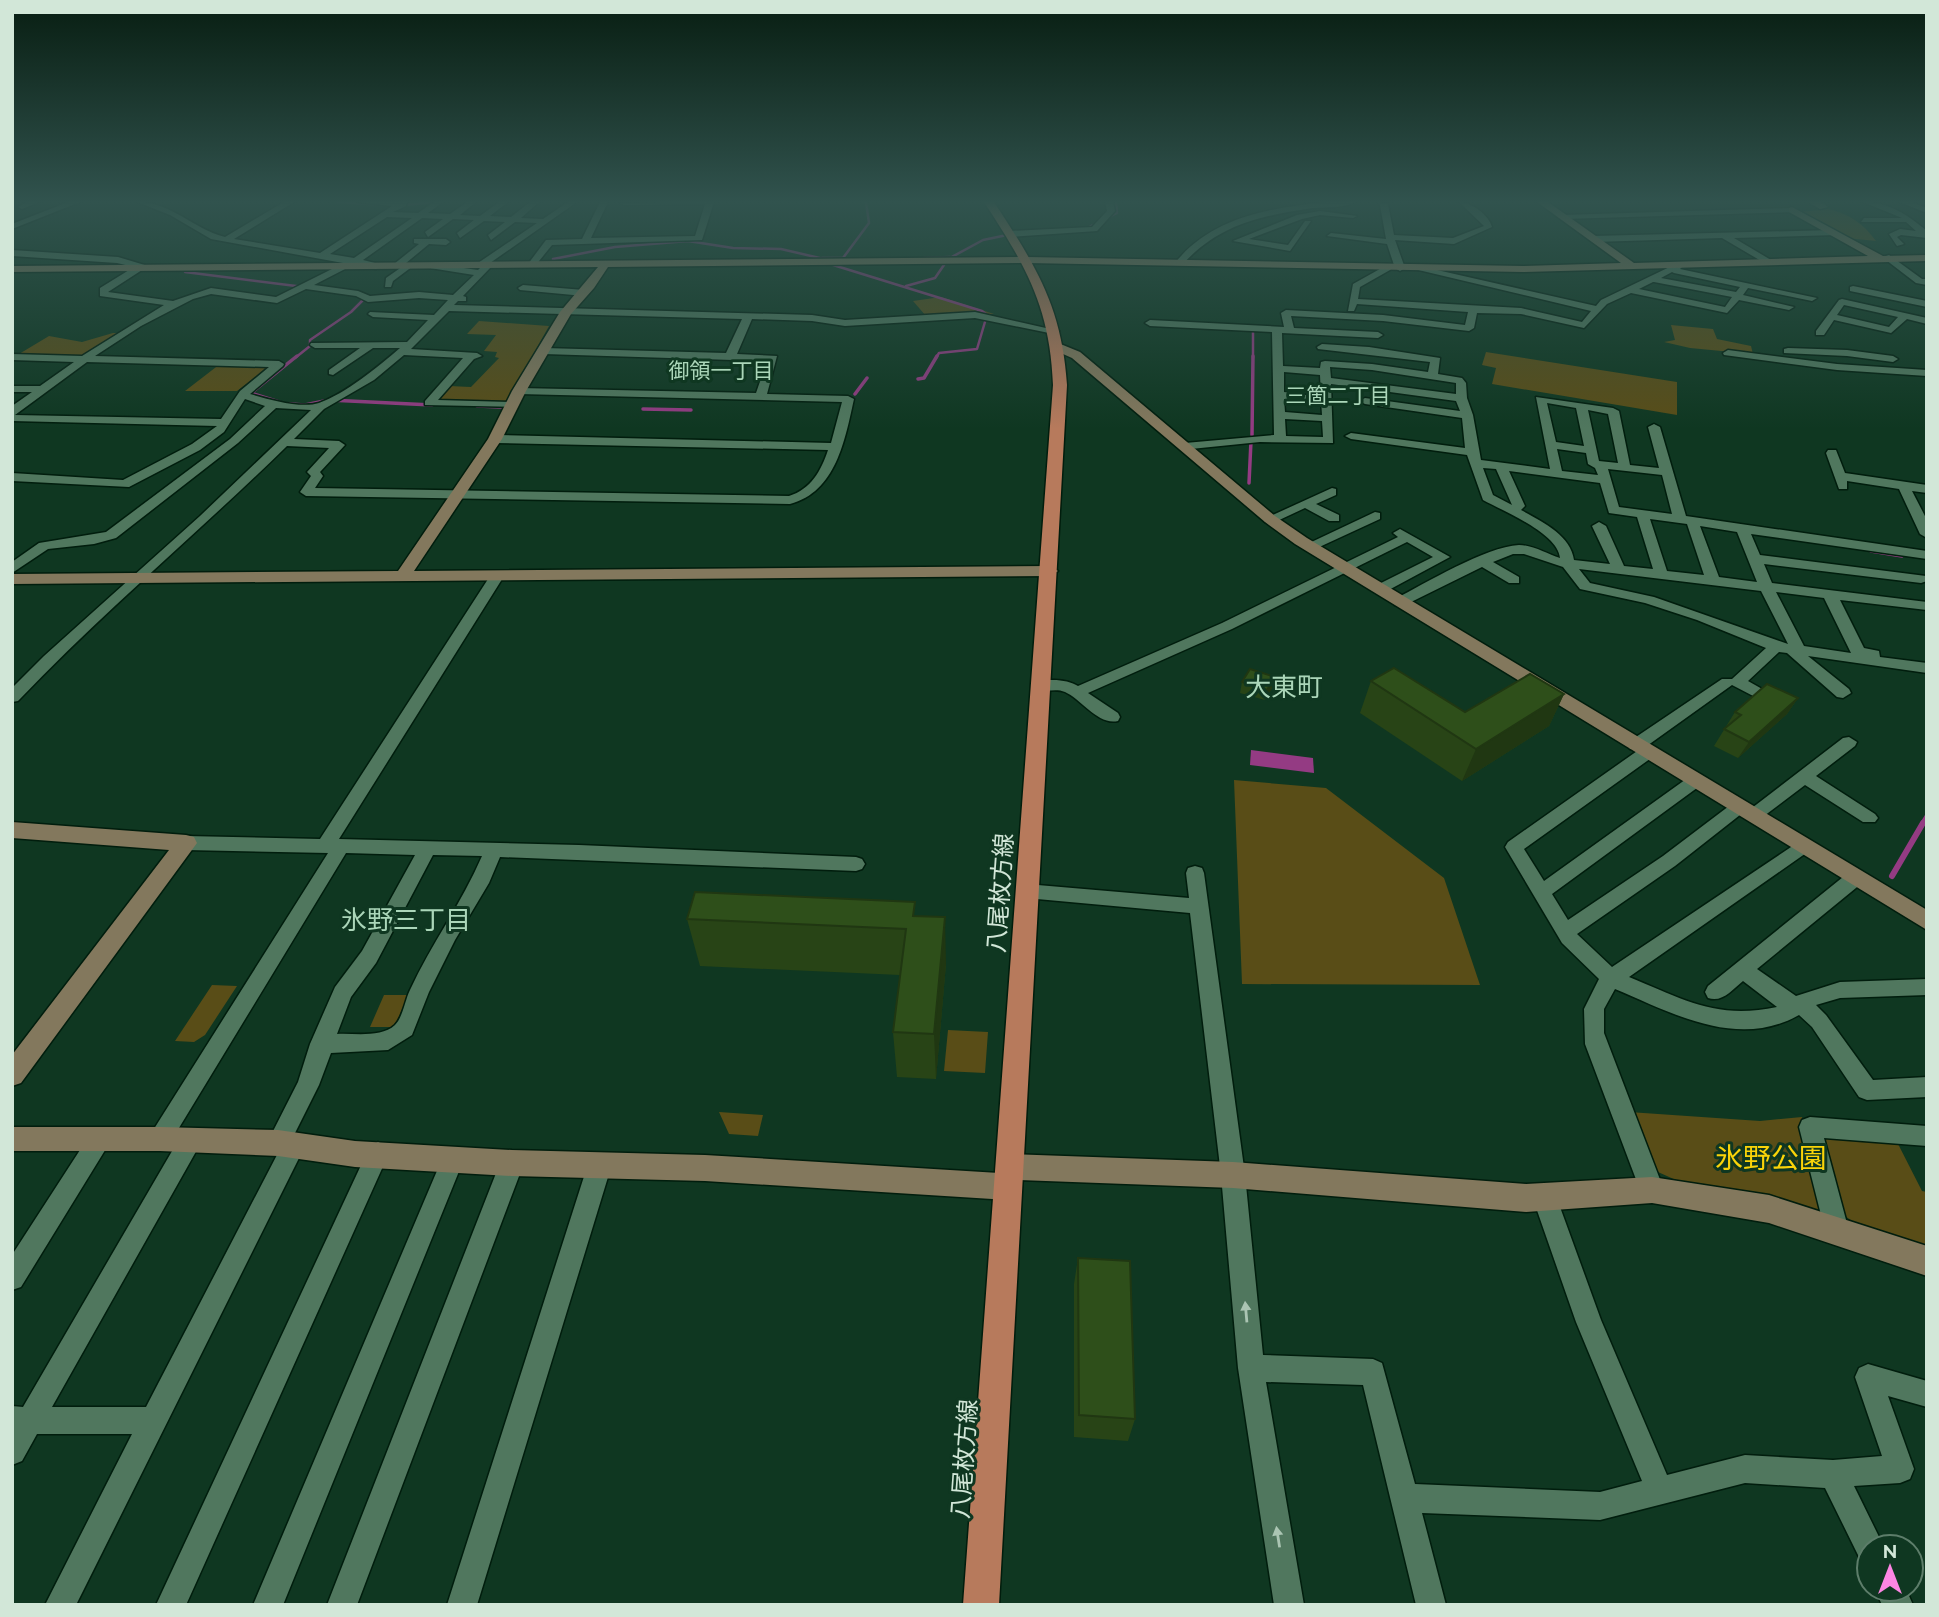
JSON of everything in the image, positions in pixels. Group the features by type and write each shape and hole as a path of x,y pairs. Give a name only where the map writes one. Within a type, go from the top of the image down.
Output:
{"main road":[{"name":"八尾枚方線","path":"981,1605 1026,891 1050,570 1052,475 1060,385 1056,339 1033,277"}],"street":[{"path":"125,277 103,290 103,294 177,304"},
{"path":"12,412 88,358 177,304 211,290 276,300 322,277"},
{"path":"388,285 393,277"},
{"path":"12,697 49,659 207,517 282,442 328,402 370,378 405,349 474,277"},
{"path":"402,577 495,439 519,391 566,312 595,277"},
{"path":"1354,333 1354,317 1350,308 1356,286 1374,277"},
{"path":"1457,277 1597,309"},
{"path":"1353,301 1521,311 1584,325 1604,302 1657,277"},
{"path":"1717,277 1812,298"},
{"path":"1654,279 1789,307"},
{"path":"1820,333 1862,279"},
{"path":"1632,290 1727,310 1746,285"},
{"path":"305,286 358,294 368,299 419,295 454,299 522,300"},
{"path":"523,288 584,293"},
{"path":"1853,289 1927,304"},
{"path":"1914,289 1927,292"},
{"path":"1842,302 1927,321"},
{"path":"446,308 812,318 845,323 975,315 1056,339 1270,519 1310,547 1927,921"},
{"path":"1289,329 1286,313 1469,328 1473,310"},
{"path":"373,314 432,322"},
{"path":"1832,317 1891,330 1905,316"},
{"path":"730,357 748,317"},
{"path":"376,326 432,322"},
{"path":"1150,323 1378,335"},
{"path":"1277,328 1280,439"},
{"path":"1185,447 1260,438 1329,441 1326,372 1318,331"},
{"path":"1866,343 1882,358"},
{"path":"315,345 371,345 475,356 429,403 513,405"},
{"path":"333,372 371,345"},
{"path":"1322,347 1368,350 1436,360 1432,376"},
{"path":"1771,350 1847,353 1927,363"},
{"path":"544,351 773,358 760,397"},
{"path":"1728,353 1837,367 1927,373"},
{"path":"12,357 279,364 243,396 220,430 196,447 125,484 12,477"},
{"path":"1279,369 1326,372 1372,367 1460,381 1474,457 1487,497 1541,526 1555,538 1566,552 1567,563 1586,586 1670,607 1776,647 1927,668"},
{"path":"1326,372 1360,383 1461,398"},
{"path":"12,389 44,389"},
{"path":"282,442 339,445 313,472 317,476 306,492 801,499 832,463 848,399 519,391"},
{"path":"1280,395 1316,398"},
{"path":"243,396 273,405 328,402"},
{"path":"1557,474 1540,399 1613,411 1625,468"},
{"path":"1364,401 1414,405 1467,415"},
{"path":"12,569 34,550 44,546 88,542 111,535 234,441 273,405"},
{"path":"1581,406 1594,464 1664,472"},
{"path":"1281,415 1320,418"},
{"path":"12,418 225,423"},
{"path":"1654,427 1664,472 1680,519"},
{"path":"1351,436 1443,446 1502,467 1604,480"},
{"path":"495,439 835,447"},
{"path":"1551,445 1590,450"},
{"path":"1832,453 1841,481 1927,489"},
{"path":"1601,466 1614,510 1693,525 1927,555"},
{"path":"1502,467 1519,506 1512,511"},
{"path":"1904,486 1924,521 1927,534"},
{"path":"1270,519 1332,492"},
{"path":"1305,503 1334,518"},
{"path":"1310,547 1375,516"},
{"path":"1643,516 1680,519 1742,530"},
{"path":"1643,516 1661,573"},
{"path":"1693,525 1713,580"},
{"path":"1599,526 1619,569"},
{"path":"1742,530 1796,651 1843,694"},
{"path":"1078,692 1227,626 1345,568 1402,534 1443,557 1380,589"},
{"path":"1400,602 1484,562 1513,550 1523,549 1556,562 1927,606"},
{"path":"1907,552 1924,583"},
{"path":"1756,559 1924,583"},
{"path":"1484,562 1514,580"},
{"path":"12,579 1050,570"},
{"path":"160,1139 497,576"},
{"path":"1830,594 1858,652 1927,659"},
{"path":"1763,694 1738,682 1776,647"},
{"path":"1727,682 1514,847 1565,932 1611,978 1702,1016 1748,1022 1781,1015 1840,990 1927,987"},
{"path":"1041,686 1067,686 1112,717"},
{"path":"1565,932 1669,861 1804,776 1849,742"},
{"path":"1804,776 1870,818"},
{"path":"1541,892 1695,781"},
{"path":"12,830 186,843 494,850 856,864"},
{"path":"12,1075 186,843"},
{"path":"1652,1190 1596,1045 1591,1023 1595,1002 1611,978 1803,846"},
{"path":"60,1605 155,1421 286,1144 342,993 369,957 428,848"},
{"path":"321,1045 388,1041 405,1030 447,936 480,883 494,850"},
{"path":"1195,873 1233,1175 1251,1368 1289,1605"},
{"path":"1715,992 1855,878"},
{"path":"1026,891 1198,906"},
{"path":"1742,970 1819,1021 1867,1090 1927,1087"},
{"path":"1837,1231 1810,1127 1927,1136"},
{"path":"14,1142 160,1139 286,1144 355,1154 378,1153 512,1163 1009,1177 1233,1175 1526,1198 1652,1190 1769,1209 1927,1261"},
{"path":"12,1278 99,1140"},
{"path":"12,1451 21,1421 190,1141"},
{"path":"170,1605 378,1153"},
{"path":"268,1605 453,1159"},
{"path":"342,1605 512,1163"},
{"path":"462,1605 600,1164"},
{"path":"1544,1196 1589,1322 1659,1489"},
{"path":"1251,1368 1373,1372 1431,1605"},
{"path":"1405,1498 1600,1506 1745,1469 1833,1474 1900,1469 1868,1377 1927,1394"},
{"path":"21,1421 155,1421"},
{"path":"1833,1474 1862,1533"}],"green space":[{"path":"941,297 994,314 926,316 913,301"},
{"path":"479,321 549,326 506,403 435,401 449,386 471,387 499,358 495,357 497,352 484,351 496,335 467,334"},
{"path":"1671,325 1713,329 1717,339 1751,346 1753,354 1690,348 1664,342 1675,340"},
{"path":"119,333 90,354 82,356 19,354 49,336 82,342"},
{"path":"1486,352 1677,382 1677,415 1492,384 1496,368 1482,365"},
{"path":"220,364 265,366 266,369 237,391 185,391"},
{"path":"1234,780 1326,788 1444,878 1480,985 1242,984"},
{"path":"212,985 237,986 205,1035 194,1042 175,1041"},
{"path":"384,995 408,995 392,1027 370,1027"},
{"path":"948,1030 988,1032 985,1073 944,1071"},
{"path":"719,1112 763,1115 758,1136 729,1134"},
{"name":"氷野公園","path":"1629,1112 1760,1121 1802,1117 1822,1210 1813,1211 1729,1189 1678,1181 1658,1172"},
{"path":"1823,1134 1896,1140 1922,1191 1927,1192 1927,1248 1865,1230 1842,1214"}],"shaded area":[{"path":"1251,750 1313,758 1314,773 1250,765"}],"building":[{"path":"1394,668 1465,712 1530,674 1564,694 1476,749 1371,681"},
{"path":"1250,669 1275,677 1267,690 1242,682"},
{"path":"1767,684 1798,698 1749,742 1724,729 1741,715 1735,712"},
{"path":"695,892 915,902 913,916 945,917 934,1034 893,1032 906,929 687,919"},
{"path":"1078,1258 1130,1261 1135,1419 1079,1415"}],"waterway":[{"path":"228,277 304,287"},
{"path":"874,277 982,311 987,315 977,349 939,353 936,358"},
{"path":"906,286 935,277"},
{"path":"295,358 310,346 310,340 351,312 364,299 362,296"},
{"path":"1253,331 1253,356"},
{"path":"279,402 251,393 297,356"},
{"path":"918,379 924,378 937,356"},
{"path":"1252,435 1253,356"},
{"path":"855,394 867,378"},
{"path":"289,404 305,405 329,400 432,405"},
{"path":"477,406 502,407"},
{"path":"643,409 691,410"},
{"path":"1249,483 1251,441"},
{"path":"1871,551 1902,556"},
{"path":"1922,824 1927,816"},
{"path":"1892,876 1923,823"}],"district":[{"name":"御領一丁目","path":"721,370"},
{"name":"三箇二丁目","path":"1338,395"},
{"name":"大東町","path":"1284,687"},
{"name":"氷野三丁目","path":"406,920"}]}
